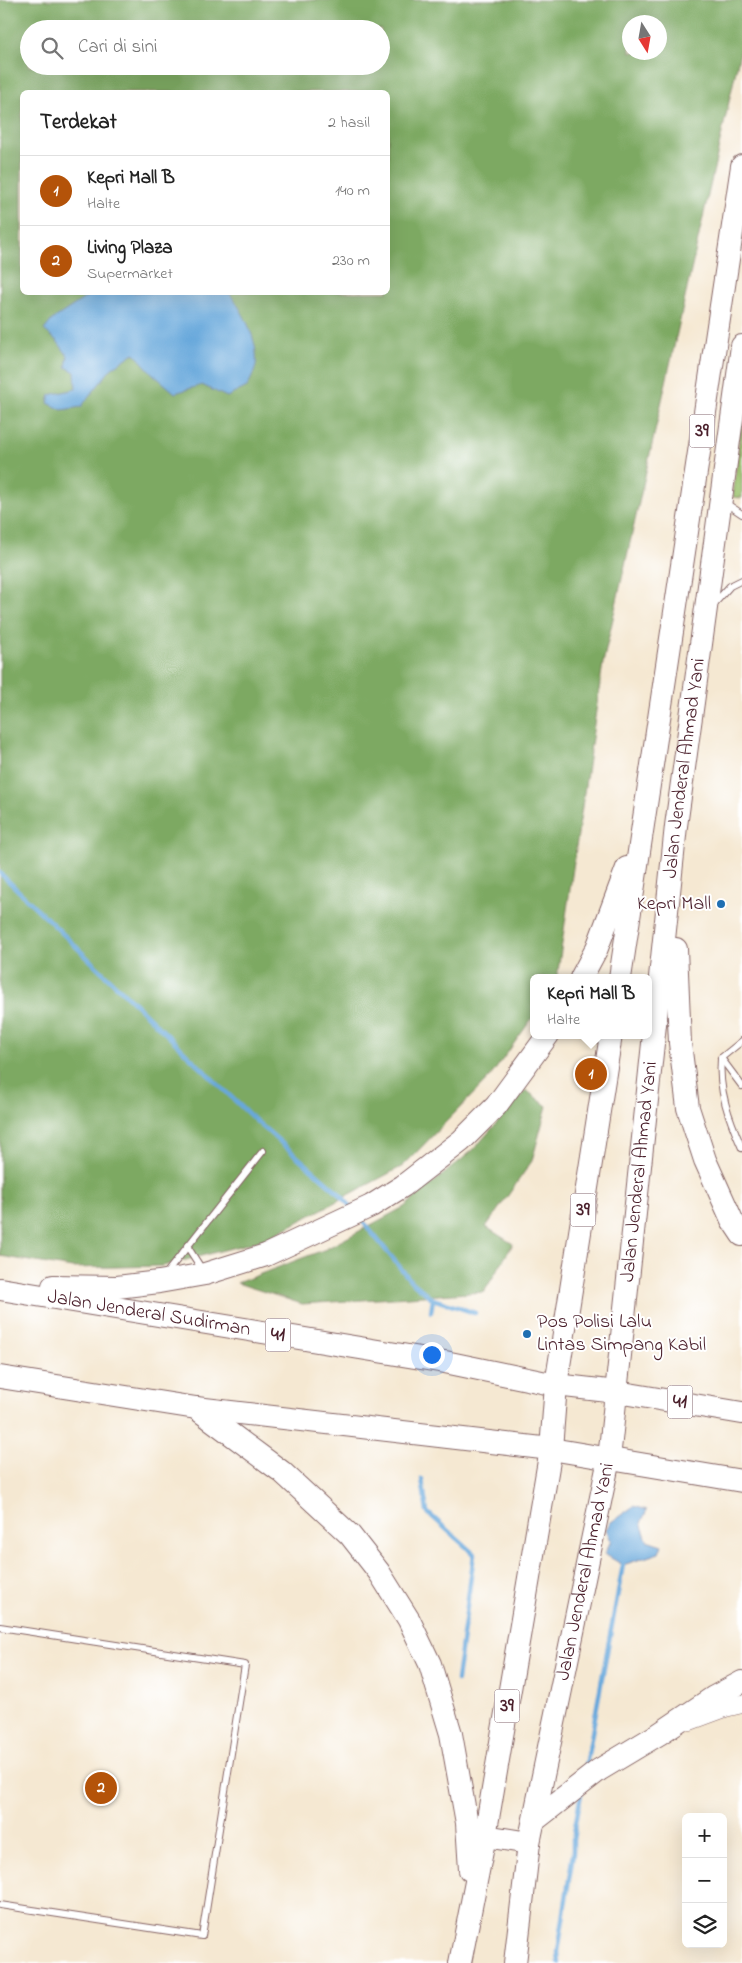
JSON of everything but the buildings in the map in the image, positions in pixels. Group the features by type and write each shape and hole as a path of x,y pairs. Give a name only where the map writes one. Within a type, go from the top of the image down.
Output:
{"highway":[{"name":"Jalan Jenderal Ahmad Yani","path":"621,974 742,166"},
{"name":"Jalan Jenderal Ahmad Yani","path":"515,1963 529,1843 609,1459 676,826 742,346"},
{"path":"662,695 694,699"},
{"path":"676,826 675,967 680,1043 688,1108 705,1160 732,1220 742,1235"},
{"path":"584,974 597,948 642,828"},
{"path":"0,1280 54,1286 117,1287 159,1282 204,1274 266,1255 324,1230 372,1206 403,1186 461,1140 496,1106 545,1039"},
{"name":"39","path":"460,1963 485,1836 551,1449 556,1385 610,1039"},
{"name":"Jalan Jenderal Sudirman","path":"0,1289 445,1362 556,1385 617,1392 742,1413"},
{"path":"0,1377 196,1408 551,1449 742,1481"},
{"path":"196,1408 282,1472 350,1535 379,1572 408,1620 430,1664 451,1734 467,1823 471,1901"},
{"path":"535,1820 599,1770 659,1734 714,1697 742,1682"},
{"path":"485,1836 529,1843"}],"street":[{"path":"659,1734 703,1715 742,1704"}],"lane":[{"path":"721,500 742,514"},
{"path":"706,612 730,586 742,580"},
{"path":"721,1058 742,1041"},
{"path":"721,1058 742,1086"},
{"path":"721,1058 721,1081 726,1108 742,1148"},
{"path":"159,1282 263,1150"},
{"path":"187,1246 204,1274"},
{"path":"0,1627 245,1665 202,1936 0,1905"}],"green space":[{"path":"0,0 742,0 742,44 603,663 558,974 530,974 530,1021 490,1077 403,1166 266,1239 163,1266 72,1268 0,1256"},
{"path":"742,414 742,498 733,497"},
{"path":"526,1090 547,1106 532,1161 486,1227 513,1244 484,1292 302,1304 237,1283 326,1249 404,1207 473,1150"}],"water":[{"path":"89,295 230,295 240,308 249,327 255,346 256,365 247,387 227,397 202,385 175,393 153,374 134,353 111,369 81,407 62,410 48,403 50,395 76,389 75,372 66,367 68,356 57,341 44,330 53,319"},
{"path":"634,1506 647,1510 641,1523 647,1540 662,1545 659,1553 623,1565 604,1554 611,1541 606,1529 611,1522"}],"waterway":[{"path":"0,873 256,1121 338,1192 352,1208"},
{"path":"360,1218 411,1281 433,1299 475,1313"},
{"path":"431,1312 433,1299"},
{"path":"422,1479 427,1512 474,1554 457,1680"},
{"path":"585,1771 623,1565"},
{"path":"559,1963 558,1952 581,1794"}],"place":[{"name":"Kepri Mall","path":"721,904"},
{"name":"Kepri Mall B","path":"591,1074"},
{"name":"Pos Polisi Lalu Lintas Simpang Kabil","path":"527,1334"},
{"name":"Living Plaza","path":"101,1788"}]}
